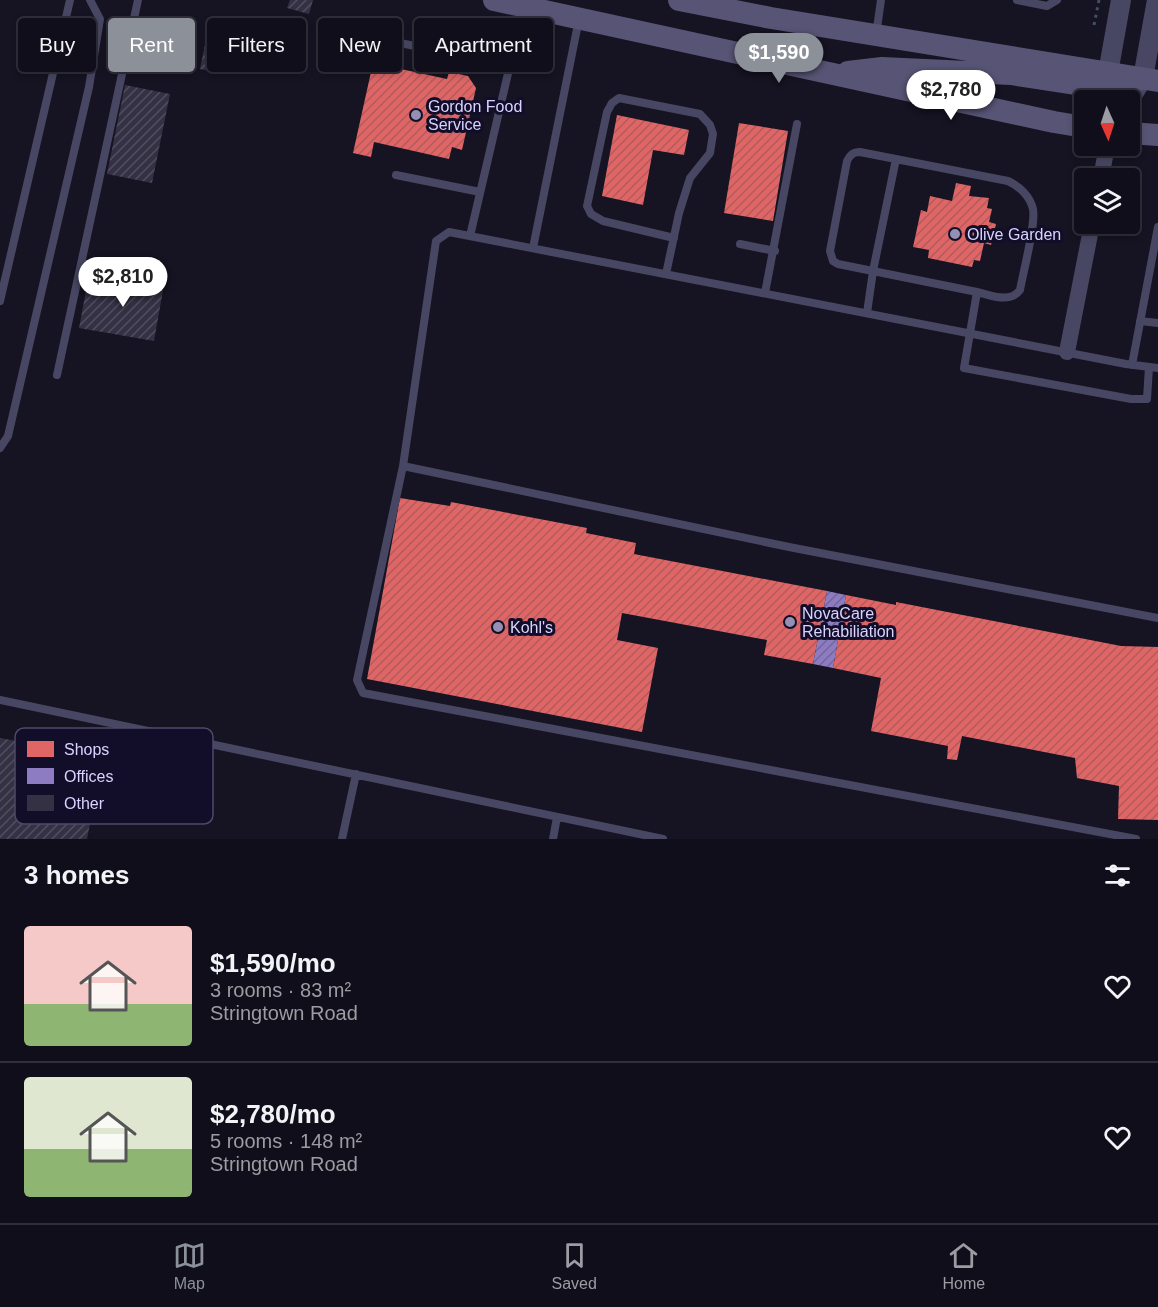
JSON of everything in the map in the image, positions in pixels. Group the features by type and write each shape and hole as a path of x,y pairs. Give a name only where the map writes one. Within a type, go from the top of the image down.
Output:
{"main road":[{"path":"494,0 826,74 1074,125"},
{"path":"679,0 876,35 1108,88"},
{"path":"826,74 882,68 1011,74 1108,88 1150,80"},
{"path":"1140,134 1158,135"}],"street":[{"path":"1108,88 1121,0"},
{"path":"1150,80 1157,0"},
{"path":"1067,352 1090,234"}],"lane":[{"path":"0,301 70,0"},
{"path":"0,448 8,436 89,87 100,19 90,0"},
{"path":"57,375 138,0"},
{"path":"876,35 881,0"},
{"path":"1017,0 1047,6 1056,0"},
{"path":"532,248 579,19"},
{"path":"402,43 510,65 470,236"},
{"path":"666,274 674,238 679,213 690,178 710,153 713,134 710,124 700,114 620,98 612,103 607,112 587,206 591,214 603,221 674,238"},
{"path":"765,293 775,251 797,124"},
{"path":"854,152 896,159 1008,181 1017,185 1029,199 1033,218 1020,290 1011,297 1005,298 838,264 830,256 847,161 854,152"},
{"path":"867,313 873,271 896,159"},
{"path":"396,175 480,192"},
{"path":"1132,365 1158,227"},
{"path":"977,292 970,333 964,368 1131,399 1147,399 1154,367 1132,365 1067,352 970,333 867,313 765,293 449,232 436,241 403,466 357,680 363,693 1136,839"},
{"path":"740,244 775,251"},
{"path":"1140,321 1158,323"},
{"path":"403,466 780,545 1158,618"},
{"path":"0,700 135,728"},
{"path":"213,744 663,839"},
{"path":"342,839 356,774"},
{"path":"553,839 557,817"}],"path":[{"path":"1094,25 1100,0"}],"building: Shops":[{"name":"Gordon Food Service","path":"402,69 447,79 449,72 468,76 476,88 462,150 452,147 449,159 374,142 371,157 353,153 371,72 402,72"},
{"path":"617,115 689,130 684,155 653,150 643,205 602,196"},
{"path":"739,123 788,131 773,221 724,213"},
{"name":"Olive Garden","path":"956,183 971,186 969,196 989,198 987,208 992,209 989,222 996,224 991,245 984,243 980,261 974,260 972,267 928,258 929,250 913,247 921,210 927,212 930,196 952,201"},
{"name":"Kohl's","path":"400,498 450,506 451,502 587,528 586,533 636,543 634,554 827,591 813,664 764,655 767,640 622,613 617,640 658,648 642,732 367,679"},
{"path":"846,595 896,605 896,602 1121,646 1158,647 1158,820 1118,819 1119,786 1077,778 1075,758 962,736 957,760 947,759 948,746 871,731 881,678 833,668"}],"building: Offices":[{"path":"827,591 846,595 833,668 813,664"}],"building: Other":[{"path":"290,0 313,0 309,14 287,8"},
{"path":"207,35 207,70 200,69"},
{"path":"125,85 170,94 152,183 107,174"},
{"path":"142,275 165,279 154,341 79,328 88,280 139,289"},
{"path":"0,738 15,741 15,824 90,824 87,839 0,839"}],"place":[{"name":"Gordon Food Service","path":"416,115"},
{"name":"Olive Garden","path":"955,234"},
{"name":"NovaCare Rehabiliation","path":"790,622"},
{"name":"Kohl's","path":"498,627"}]}
